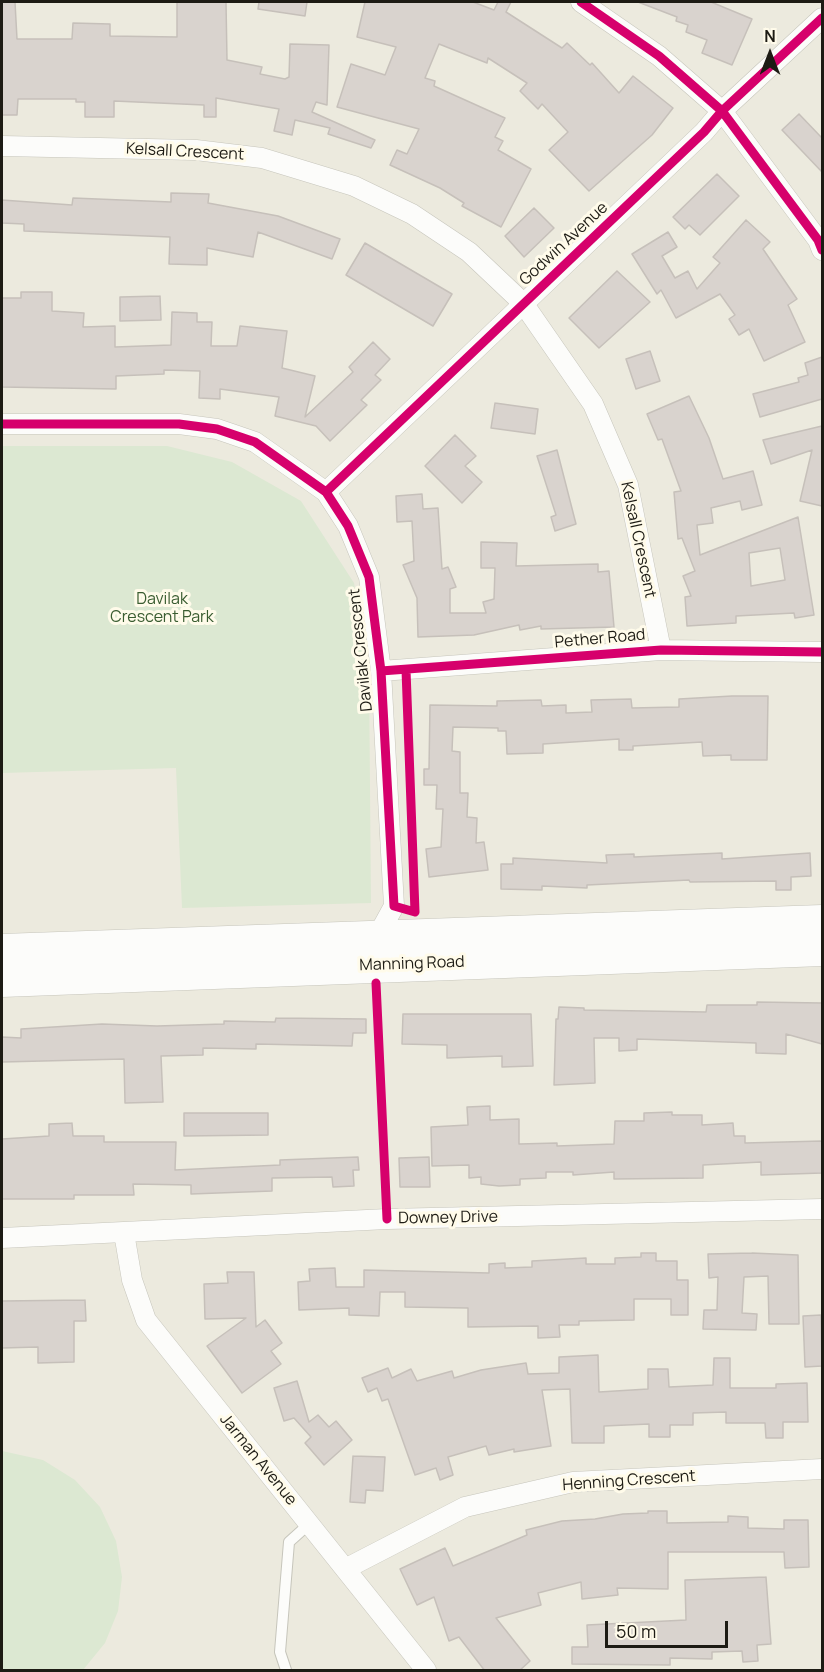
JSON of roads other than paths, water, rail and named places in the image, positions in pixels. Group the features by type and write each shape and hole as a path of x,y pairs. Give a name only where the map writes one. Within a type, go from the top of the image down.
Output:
{"main road":[{"name":"Manning Road","path":"2,950 822,921"},
{"name":"Manning Road","path":"2,981 822,950"}],"street":[{"path":"581,2 659,56 722,111 818,240 822,250"},
{"name":"Godwin Avenue","path":"326,492 704,132 722,111 822,18"},
{"name":"Kelsall Crescent","path":"2,146 234,153 314,172 354,186 412,214 469,252 523,303 593,404 628,485 661,650"},
{"name":"Davilak Crescent","path":"2,424 179,424 217,429 255,442 326,492 348,526 369,577 381,671 394,906"},
{"name":"Pether Road","path":"381,671 661,650 822,652"},
{"path":"377,937 394,906 419,936"},
{"name":"Downey Drive","path":"2,1238 387,1219 822,1209"},
{"name":"Jarman Avenue","path":"124,1233 132,1280 146,1320 426,1671"},
{"name":"Henning Crescent","path":"345,1569 465,1507 573,1482 822,1469"}],"lane":[{"path":"286,1671 280,1653 289,1542 309,1524"}],"park label":[{"name":"Davilak Crescent Park","path":"162,609"}]}
